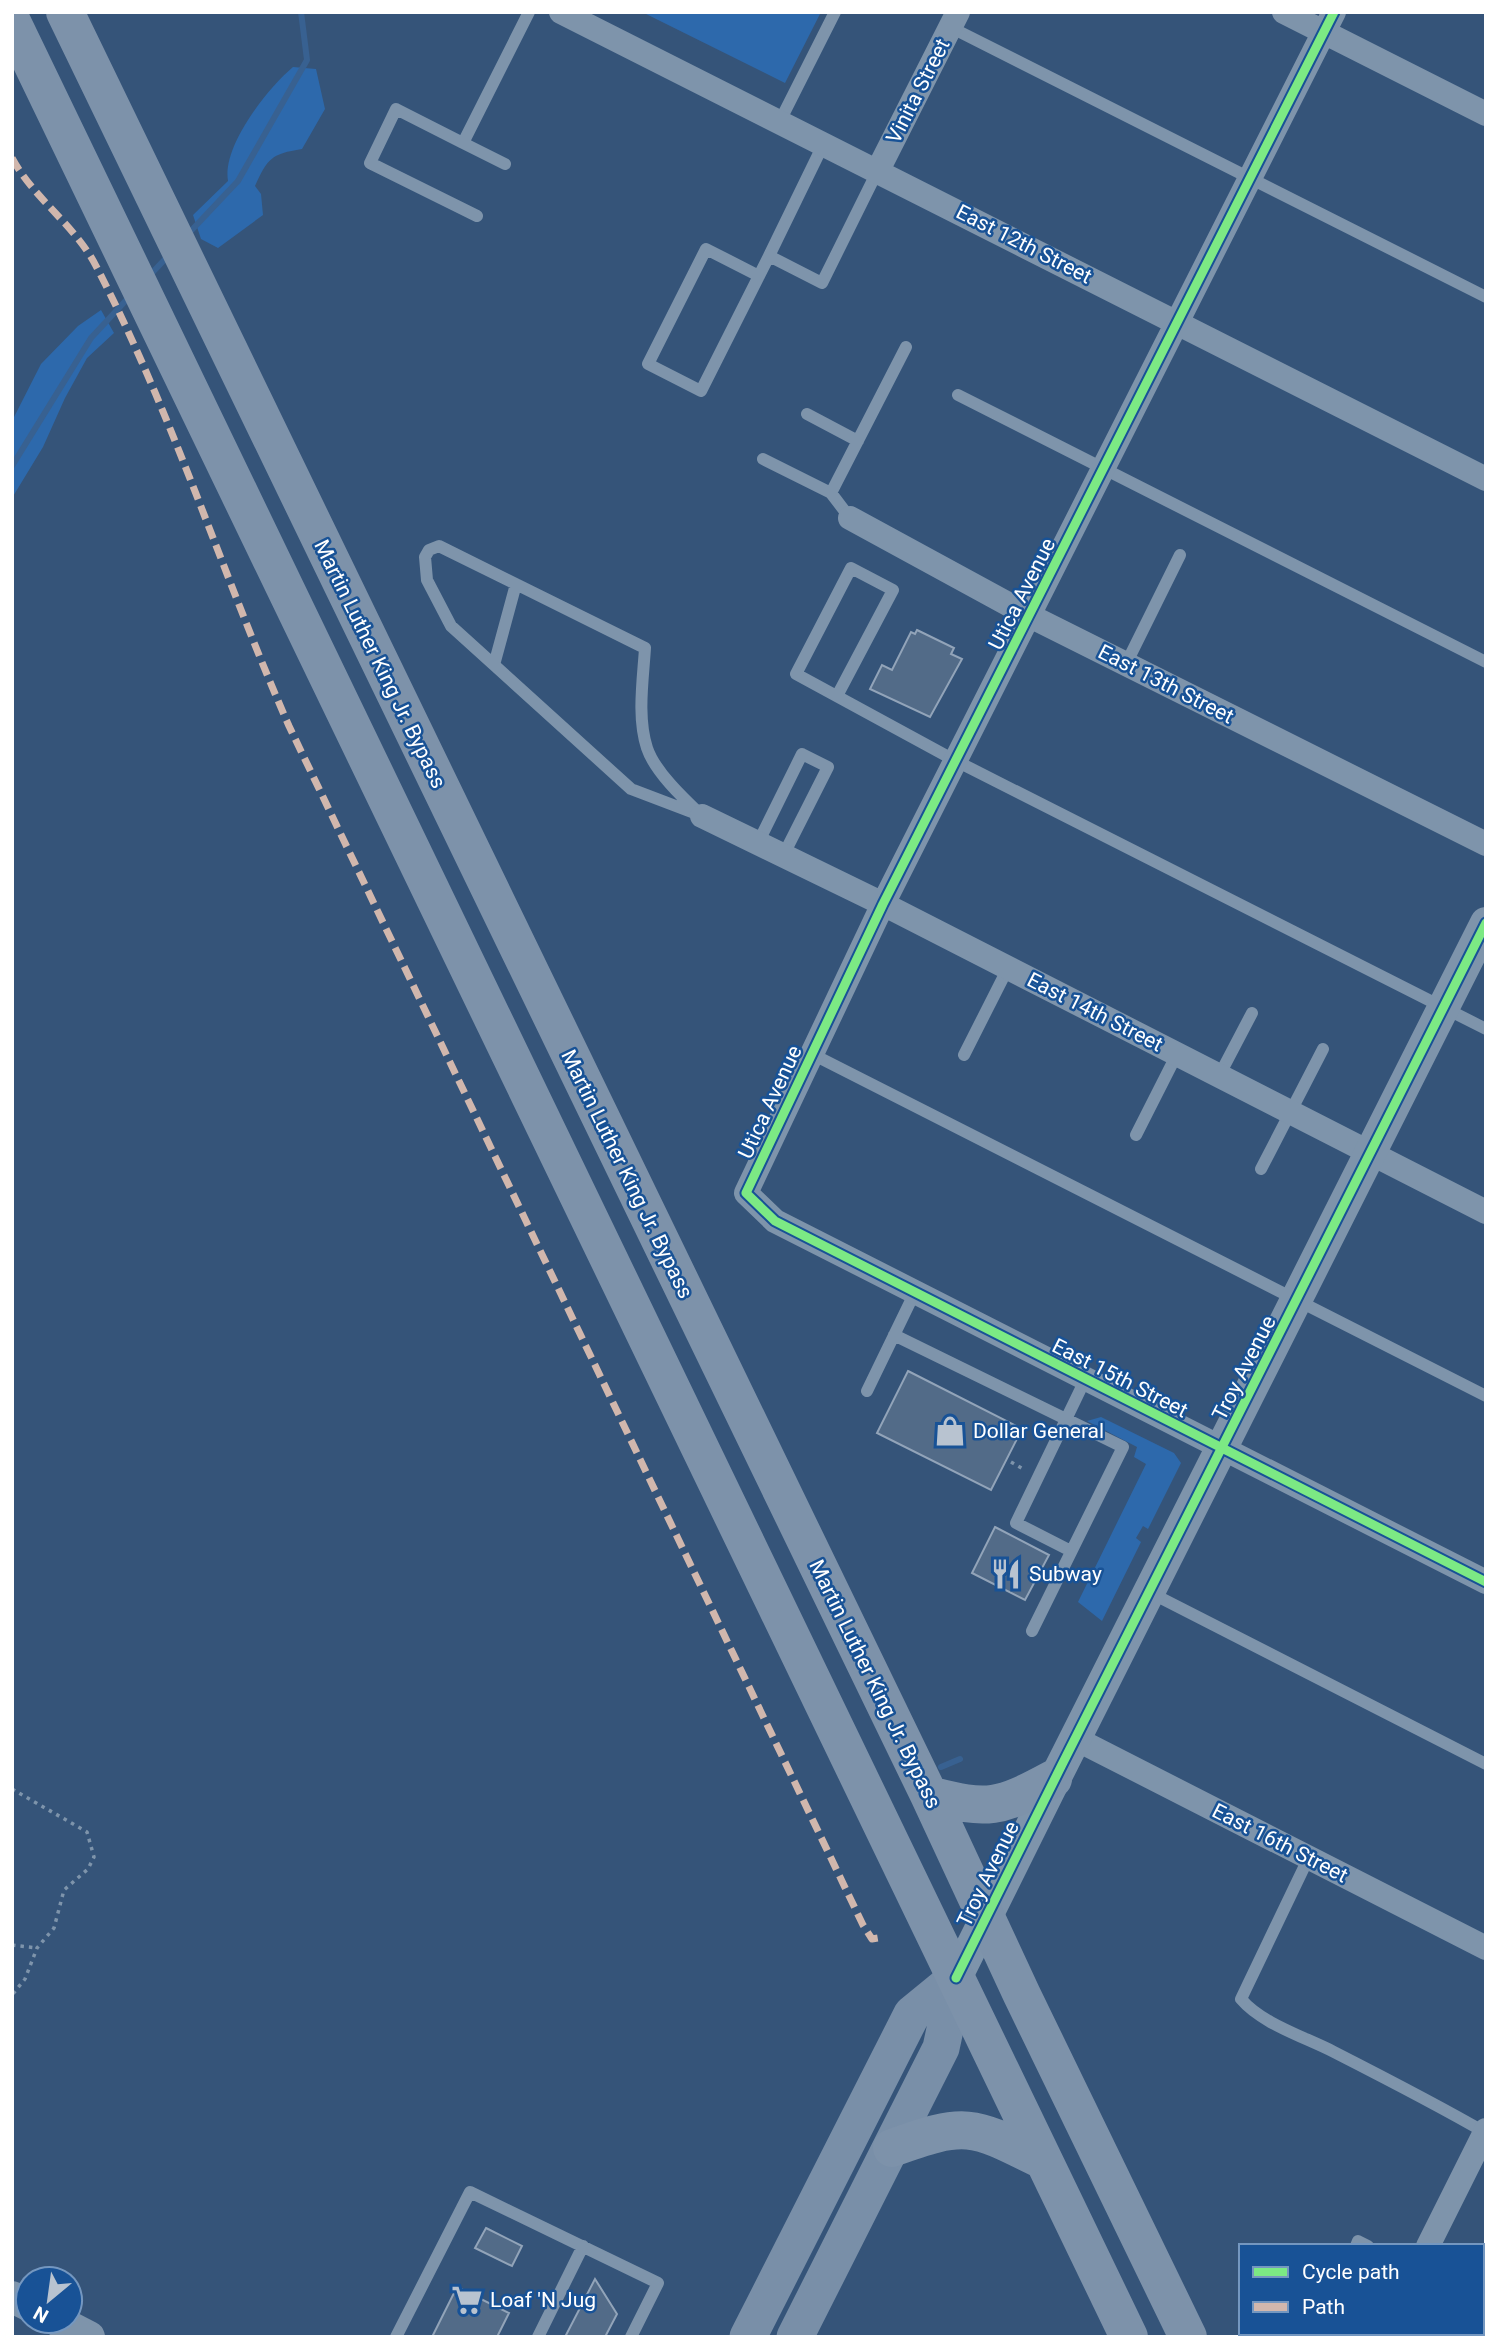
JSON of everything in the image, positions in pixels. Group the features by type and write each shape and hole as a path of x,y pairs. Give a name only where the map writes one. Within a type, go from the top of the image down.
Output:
{"highway":[{"name":"Martin Luther King Jr. Bypass","path":"65,12 929,1795 1188,2337"},
{"path":"12,22 1129,2337"},
{"path":"929,1795 981,1807 1009,1803 1053,1779"},
{"path":"892,2148 933,2133 962,2129 988,2133 1044,2161"}],"main road":[{"name":"Troy Avenue","path":"795,2337 941,2048 956,1978"},
{"name":"Troy Avenue","path":"748,2337 912,2014 956,1978"}],"street":[{"name":"East 12th Street","path":"561,12 1486,479"},
{"path":"1284,12 1328,22 1486,114"},
{"name":"Vinita Street","path":"878,170 954,20"},
{"name":"Utica Avenue","path":"746,1193 883,904 1179,322 1328,22"},
{"name":"East 13th Street","path":"850,518 1030,615 1486,844"},
{"name":"East 14th Street","path":"702,816 883,904 1486,1212"},
{"name":"Troy Avenue","path":"956,1978 1147,1591 1222,1450 1486,923"},
{"name":"East 15th Street","path":"746,1193 775,1221 1486,1582"},
{"name":"East 16th Street","path":"1074,1738 1486,1948"},
{"path":"1429,2244 1485,2132"}],"lane":[{"path":"463,143 529,12"},
{"path":"780,121 835,12"},
{"path":"954,20 1250,178 1486,297"},
{"path":"477,216 370,163 396,109 505,164"},
{"path":"759,276 706,249 648,364 701,391 759,276 769,256 824,143"},
{"path":"769,256 822,284 878,170"},
{"path":"831,493 906,347"},
{"path":"958,395 1486,662"},
{"path":"807,414 858,441"},
{"path":"764,459 831,493 850,518"},
{"path":"439,546 645,649 641,696 647,749 676,791 702,816 631,789 451,626 427,580 425,557 429,550 439,546"},
{"path":"1126,664 1180,555"},
{"path":"838,696 893,590 851,568 796,674 956,761 1486,1029"},
{"path":"494,665 516,584"},
{"path":"758,843 802,754 828,767 783,856"},
{"path":"964,1055 1008,968"},
{"path":"1219,1076 1252,1013"},
{"path":"1261,1169 1323,1049"},
{"path":"812,1054 1486,1396"},
{"path":"1136,1135 1177,1054"},
{"path":"867,1391 915,1293"},
{"path":"894,1335 1123,1447 1032,1631"},
{"path":"1071,1551 1016,1523 1085,1380"},
{"path":"1147,1591 1486,1764"},
{"path":"1308,1857 1241,1999 1248,2007 1280,2025 1431,2101 1485,2132"},
{"path":"396,2337 470,2192 658,2283 631,2337"},
{"path":"538,2337 583,2246"}],"path":[{"path":"12,1790 82,1828 91,1838 94,1850 88,1869 64,1889 54,1928 37,1948 25,1979 12,1995"},
{"path":"12,1945 37,1948"}],"shaded area":[{"path":"642,12 821,12 785,83"},
{"path":"293,67 316,69 325,109 302,149 277,156 263,169 255,186 261,194 263,215 218,248 201,239 193,215 228,181 232,152 248,119 271,89"},
{"path":"101,310 114,333 87,358 43,447 12,498 12,421 41,364 78,326"},
{"path":"1101,1417 1174,1453 1181,1463 1148,1529 1143,1526 1136,1538 1141,1542 1102,1621 1078,1602 1146,1464 1134,1457 1137,1447 1087,1421"}],"building":[{"path":"917,630 954,648 951,654 962,659 930,717 870,689 882,665 892,670 911,632 915,634"},
{"path":"908,1371 1022,1429 991,1490 877,1433"},
{"path":"995,1527 1049,1555 1025,1600 972,1573"},
{"path":"486,2228 522,2246 512,2266 475,2248"},
{"name":"Loaf 'N Jug","path":"595,2279 617,2314 605,2337 565,2337"},
{"name":"Loaf 'N Jug","path":"457,2287 509,2313 497,2337 432,2337"}],"waterway":[{"path":"188,234 238,181 307,60 301,12"},
{"path":"150,275 169,255"},
{"path":"12,466 91,338 130,296"},
{"path":"941,1767 960,1759"}],"marked path":[{"path":"12,158 31,186 87,251 124,322 289,726 863,1925 872,1939 884,1937"}],"cycle path":[{"path":"1334,12 883,904 746,1193 775,1221 1486,1582"},
{"path":"956,1978 1486,923"}],"place":[{"name":"Dollar General","path":"950,1431"},
{"name":"Subway","path":"1006,1574"},
{"name":"Loaf 'N Jug","path":"467,2300"}]}
